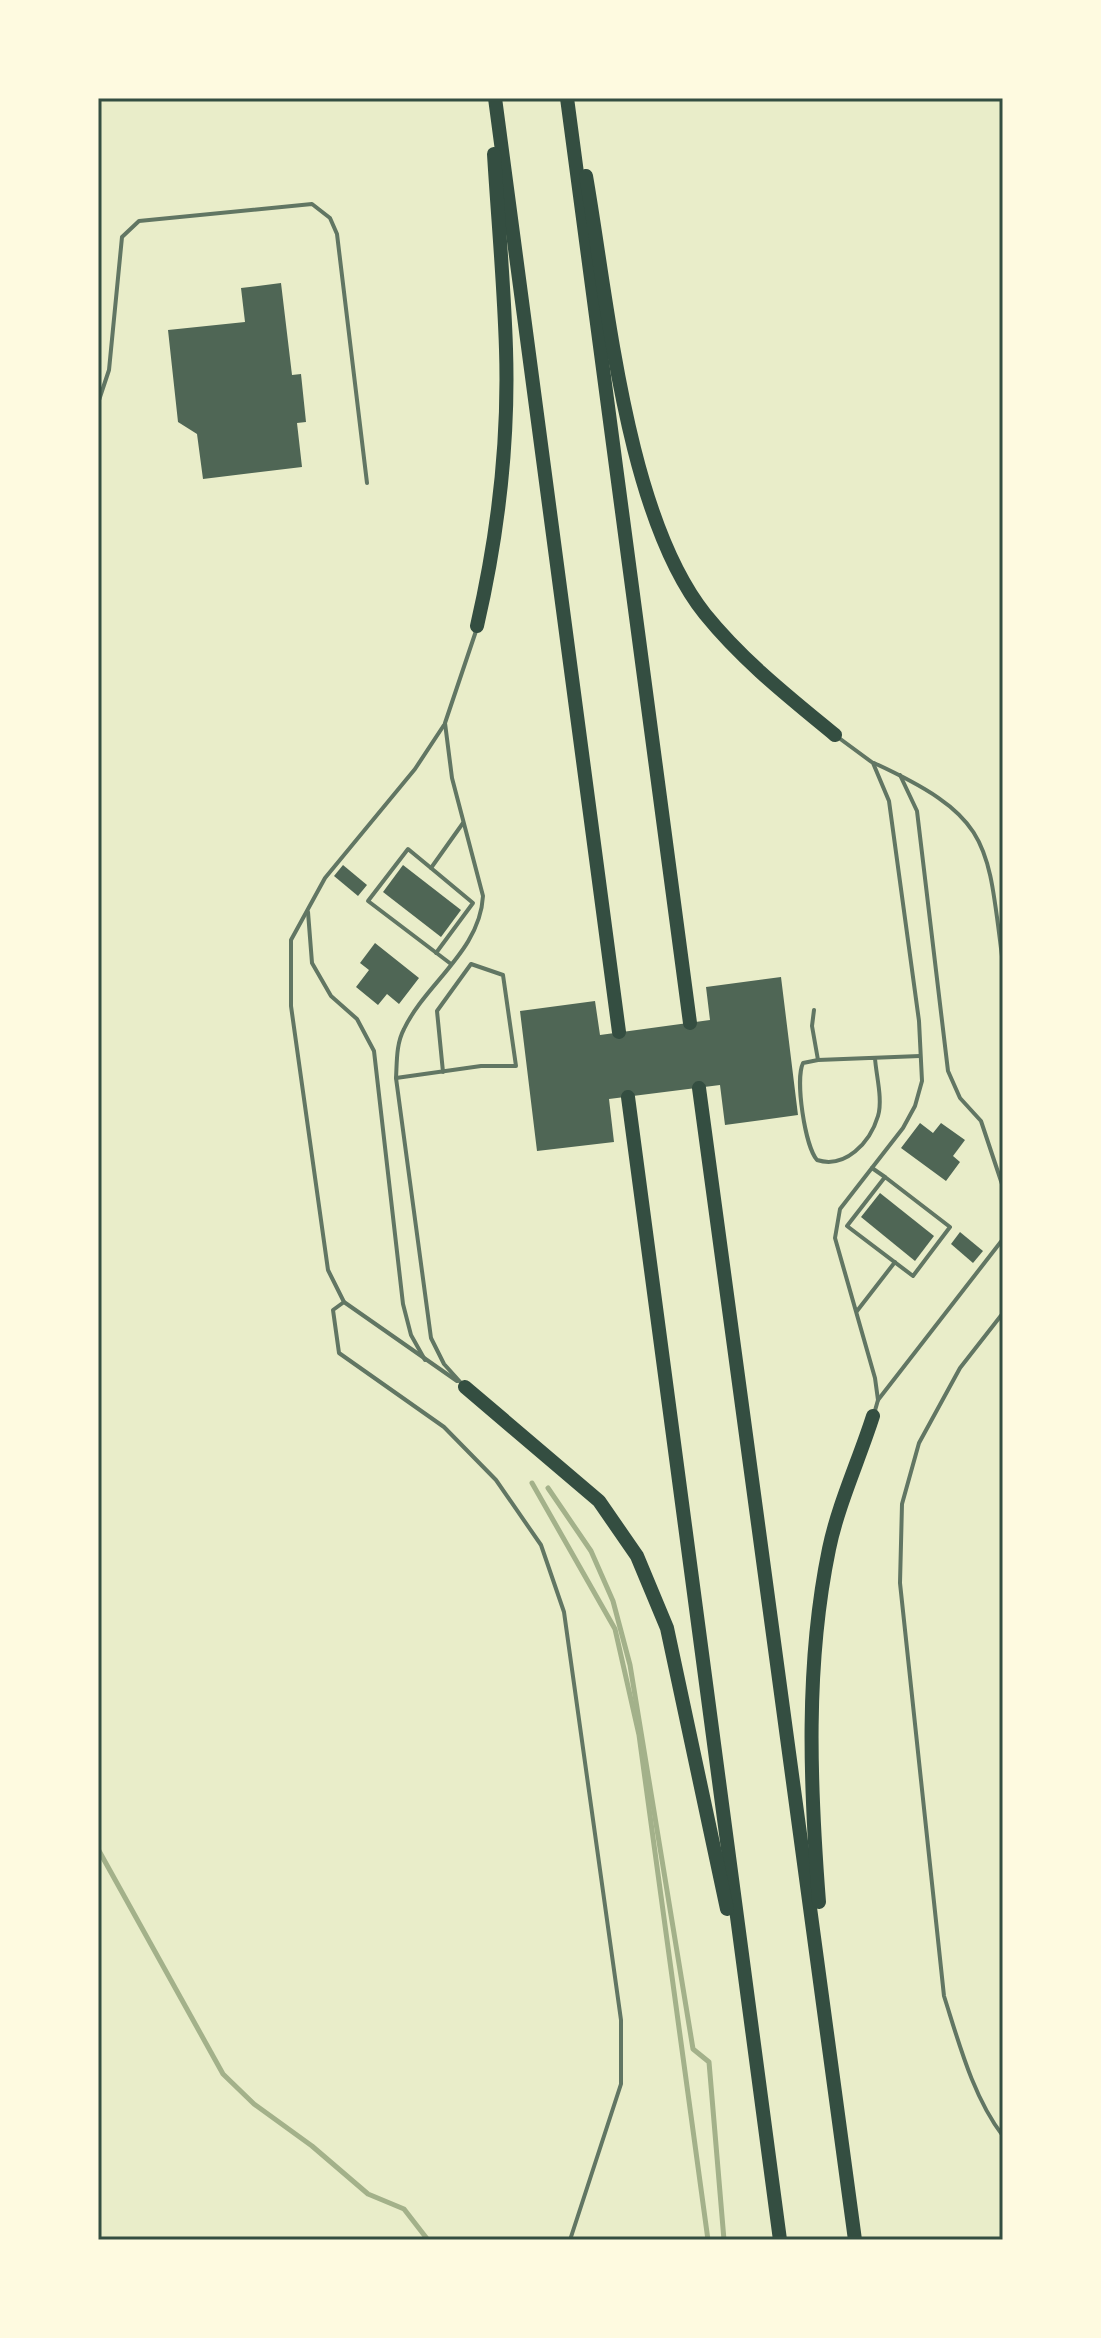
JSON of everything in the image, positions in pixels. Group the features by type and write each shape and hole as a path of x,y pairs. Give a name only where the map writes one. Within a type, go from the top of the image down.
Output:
{"highway":[{"path":"477,626 494,551 502,474 506,351 492,98"},
{"path":"492,98 619,1032"},
{"path":"570,98 644,488 669,555 703,612 752,667 835,735"},
{"path":"570,98 690,1023"},
{"path":"699,1088 855,2240"},
{"path":"628,1097 780,2240"},
{"path":"465,1387 599,1501 637,1556 667,1628 687,1712 759,2083"},
{"path":"828,2038 811,1796 813,1671 829,1548 873,1416"}],"lane":[{"path":"98,403 109,370 122,237 129,227 139,221 312,204 330,218 337,234 367,483"},
{"path":"465,1387 344,1302 328,1270 291,1006 291,940 325,878 415,769 445,723 477,626"},
{"path":"445,723 452,778 483,896 483,907 472,935 404,1028 397,1055 396,1078 431,1338 444,1364 465,1387"},
{"path":"835,735 873,763 944,798 975,828 991,872 1003,964"},
{"path":"873,763 889,801 919,1021 922,1081 915,1106 903,1128 840,1209 836,1223 835,1238 857,1311 878,1400"},
{"path":"900,775 917,811 948,1071 960,1098 981,1121 1003,1187"},
{"path":"431,868 463,823"},
{"path":"436,953 473,903 408,849 368,901 436,953 451,964"},
{"path":"308,910 312,963 331,996 357,1019 374,1051 403,1304 411,1335 425,1361"},
{"path":"396,1078 443,1072 481,1066 516,1066 503,975 471,964 437,1011 443,1072"},
{"path":"814,1010 812,1026 818,1060"},
{"path":"875,1058 878,1116 851,1155 833,1163 817,1160 807,1136 800,1069 803,1063 818,1060 920,1056"},
{"path":"872,1168 885,1177 950,1227 913,1276 847,1226 885,1177"},
{"path":"873,1416 878,1400 1003,1239"},
{"path":"857,1311 895,1262"},
{"path":"344,1302 333,1310 339,1353 444,1427 496,1480 541,1545 564,1612 621,2020 621,2084 570,2240"},
{"path":"1003,1313 960,1368 919,1443 902,1504 900,1583 944,1996 964,2056 992,2121 1003,2136"}],"building":[{"path":"281,283 292,375 301,374 306,422 297,423 302,467 203,479 197,434 178,422 168,330 245,322 241,288"},
{"path":"343,865 367,885 358,896 334,876"},
{"path":"403,865 461,910 441,937 383,892"},
{"path":"375,943 419,978 399,1004 387,994 378,1005 356,987 369,970 360,963"},
{"path":"781,977 798,1115 725,1125 720,1085 609,1099 614,1142 537,1151 520,1011 595,1001 600,1035 710,1020 706,987"},
{"path":"920,1123 933,1133 941,1123 965,1140 953,1156 960,1162 946,1181 901,1148"},
{"path":"880,1193 934,1236 915,1261 861,1217"},
{"path":"960,1232 983,1251 973,1263 951,1244"}],"waterway":[{"path":"532,1483 615,1629 639,1735 708,2240"},
{"path":"548,1488 591,1551 613,1601 630,1665 693,2049 709,2062 724,2240"},
{"path":"98,1849 223,2074 254,2104 312,2146 368,2194 404,2209 428,2240"}]}
